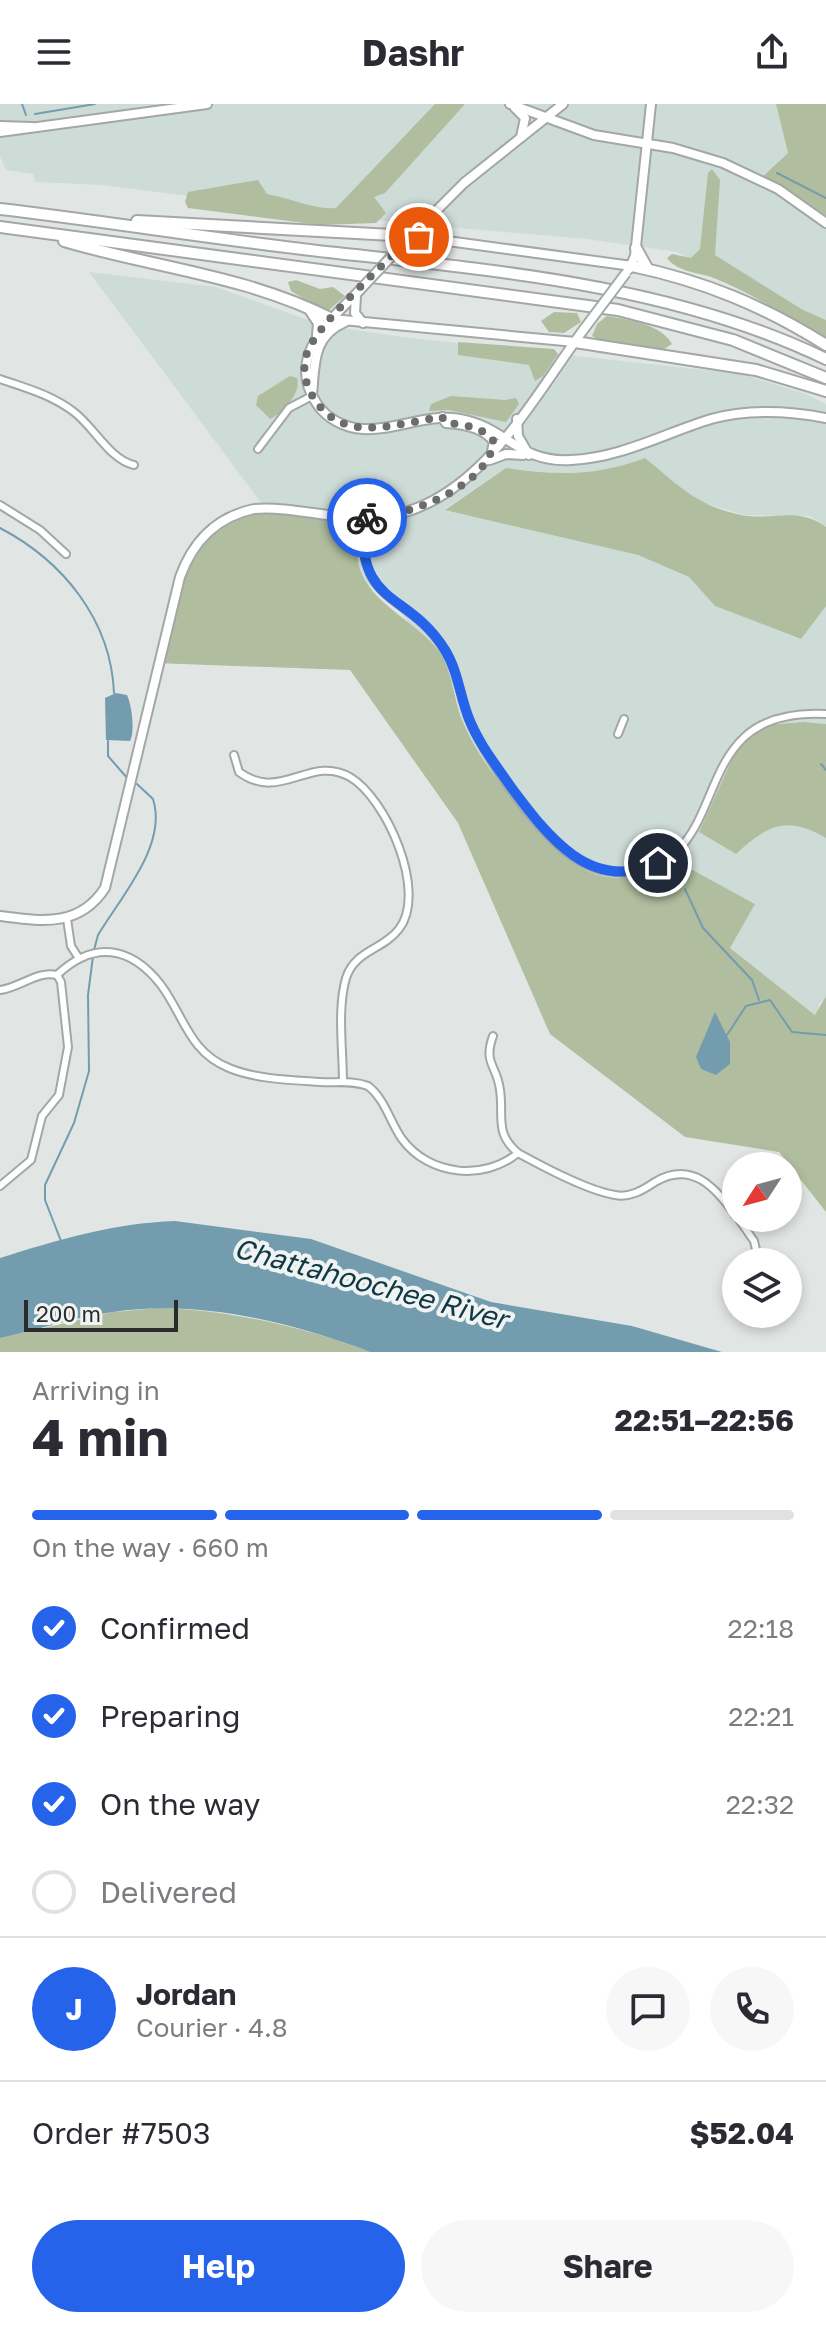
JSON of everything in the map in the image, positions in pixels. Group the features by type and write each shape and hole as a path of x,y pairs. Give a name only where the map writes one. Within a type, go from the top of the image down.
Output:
{"highway":[{"path":"0,209 392,258 626,293 730,321 826,359"},
{"path":"46,214 408,239"},
{"path":"0,227 618,310 733,340 826,378"},
{"path":"35,232 111,254 222,277 303,305 332,319"},
{"path":"636,248 639,258 649,269"},
{"path":"629,270 649,269 739,296 826,345"},
{"path":"303,305 318,320 318,335"},
{"path":"575,342 756,370 826,391"}],"street":[{"path":"0,132 207,104"},
{"path":"510,104 594,135 689,152 741,171 778,189 826,223"},
{"path":"510,104 525,118 520,138"},
{"path":"530,456 474,422 442,417 371,429 352,428 328,416 312,396 306,383 305,361 318,335 451,194 563,104"},
{"path":"0,916 45,922 67,919 95,902 111,875 180,577 195,545 220,522 254,509 367,518 424,506 458,486 486,462 629,270 636,248 651,104"},
{"path":"0,126 33,127"},
{"path":"408,239 629,270"},
{"path":"358,292 354,309 364,324"},
{"path":"332,319 575,342"},
{"path":"312,396 316,352 330,331 346,322"},
{"path":"0,379 38,392 73,411 119,459 134,465"},
{"path":"258,449 289,408 312,396"},
{"path":"486,462 506,454 559,460 600,457 732,415 779,412 826,418"},
{"path":"442,417 446,423 475,428 489,435 494,442 486,462"},
{"path":"517,419 518,436 530,456"},
{"path":"0,505 40,530 66,554"},
{"path":"367,518 361,548 375,584 444,648 476,735 514,791 558,845 589,866 614,872 632,872 667,858 689,837 722,765 743,736 779,716 826,714"},
{"path":"618,734 624,719"},
{"path":"234,755 239,772 265,784 284,783 320,770 348,776 362,788 401,851 408,888 405,920 391,937 359,957 345,981 343,1082"},
{"path":"67,919 71,946 78,957"},
{"path":"0,990 16,987 41,975 57,975 78,957 103,951 147,971 170,998 196,1045 226,1067 249,1074 362,1084 374,1090 404,1142 432,1163 482,1172 497,1167 518,1153"},
{"path":"0,1186 31,1160 42,1116 59,1095 68,1047 61,982 57,975"},
{"path":"493,1036 488,1056 500,1088 500,1127 518,1153 615,1195 635,1193 671,1175 699,1177 722,1196"}],"shaded area":[{"path":"0,104 776,104 788,153 762,176 826,217 826,331 677,252 587,239 410,224 101,185 35,182 33,174 6,170 0,156"},
{"path":"89,272 216,287 322,325 402,337 742,374 806,394 826,404 826,527 810,516 744,515 690,498 645,458 617,468 560,475 506,468 445,509 638,555 689,577 715,606 800,639 826,606 826,724 804,722 738,745 699,832 736,853 769,827 787,824 808,827 826,838 826,996 819,1004 817,1016 729,947 755,903 651,874 603,877 567,861 544,839 489,770 472,743 461,717 449,672 400,612 366,583 359,567 361,520 265,508"}],"green space":[{"path":"435,104 465,104 385,193 374,197 386,213 376,223 320,225 188,208 185,202 188,192 258,180 267,194 311,206 336,208"},
{"path":"776,104 826,104 826,217 762,177 788,153"},
{"path":"712,169 720,180 715,255 803,310 826,320 826,340 741,290 682,269 667,258 672,254 691,258 700,249 708,173"},
{"path":"296,280 320,289 333,287 345,296 327,312 291,291 288,282"},
{"path":"554,312 577,313 581,322 564,333 549,332 541,321"},
{"path":"607,316 652,327 672,344 661,351 603,342 592,336 597,324"},
{"path":"458,342 554,349 558,354 543,376 535,381 529,365 458,355"},
{"path":"290,376 297,378 294,396 286,407 270,419 256,405 258,396"},
{"path":"451,396 516,398 519,404 506,422 449,410 429,411 431,404"},
{"path":"645,458 678,486 712,506 741,515 805,517 826,527 826,606 801,639 715,606 689,577 638,555 445,510 506,468 576,473"},
{"path":"265,508 361,520 358,557 366,581 384,603 439,651 447,667 462,720 480,754 534,826 567,859 585,870 604,876 625,877 648,872 674,860 755,904 730,948 815,1015 826,996 826,1212 802,1181 802,1152 779,1152 685,1137 550,1034 458,823 350,670 155,663 176,578 185,558 210,525 242,510"},
{"path":"826,724 826,838 800,827 778,826 758,836 736,854 699,832 738,746 768,725"},
{"path":"159,1308 213,1312 266,1321 370,1352 0,1352 0,1338 113,1312"}],"water":[{"path":"116,693 127,695 129,700 133,725 130,741 106,740 105,698"},
{"path":"715,1012 730,1042 730,1064 716,1075 701,1069 696,1057"},
{"name":"Chattahoochee River","path":"175,1221 311,1239 491,1302 632,1326 722,1352 370,1352 277,1323 211,1311 178,1309 99,1314 0,1338 0,1258 108,1229"}],"waterway":[{"path":"22,104 26,115"},
{"path":"35,114 95,104"},
{"path":"777,173 826,198"},
{"path":"0,528 44,557 80,596 104,641 114,693"},
{"path":"108,741 108,756 128,779"},
{"path":"821,764 826,770"},
{"path":"94,950 98,935 139,870 154,834 156,817 153,799 137,784"},
{"path":"685,889 703,928 752,980 759,1000"},
{"path":"61,1241 45,1200 45,1185 74,1123 89,1071 88,995 93,956"},
{"path":"727,1035 746,1006 770,1000 792,1032 826,1035"}],"way so far":[{"path":"367,518 385,517 424,506 452,491 481,468 494,442 489,435 475,428 446,423 442,417 371,429 350,427 328,416 308,389 306,355 317,336 411,236 419,237"}],"route":[{"path":"367,518 362,518 361,548 370,577 444,648 454,668 476,735 542,828 574,858 605,871 632,872 658,863"}]}
